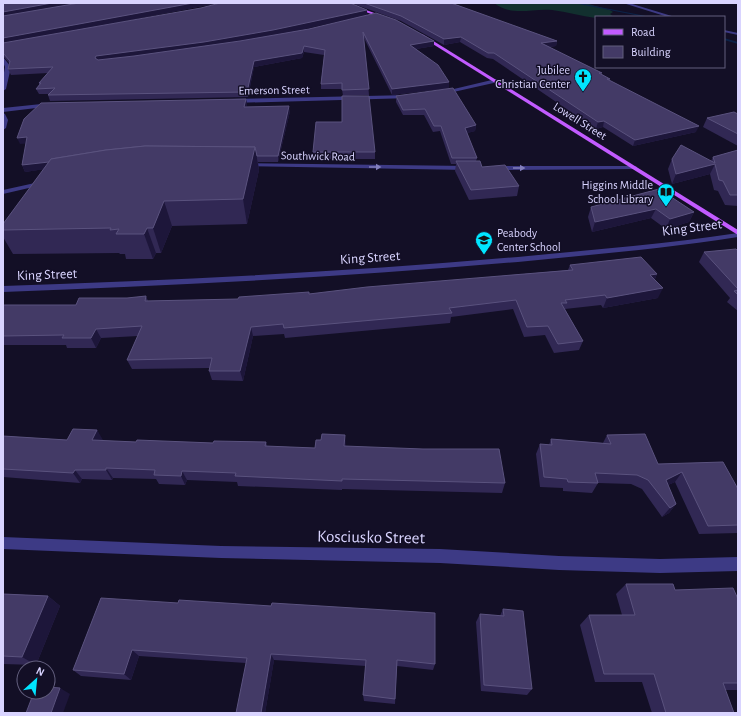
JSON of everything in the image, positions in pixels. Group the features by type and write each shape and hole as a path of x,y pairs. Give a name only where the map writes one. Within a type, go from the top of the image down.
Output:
{"main road":[{"path":"343,3 391,20"},
{"name":"Lowell Street","path":"413,30 738,234"}],"street":[{"path":"625,3 670,16"},
{"path":"366,18 377,15"},
{"path":"725,31 738,34"},
{"path":"3,89 8,68 4,61"},
{"path":"434,94 496,81"},
{"name":"Emerson Street","path":"228,101 415,97"},
{"path":"3,110 41,105 57,105"},
{"path":"3,116 5,120 3,128"},
{"name":"Southwick Road","path":"238,165 478,168"},
{"path":"485,168 635,168"},
{"path":"3,192 52,181"},
{"name":"King Street","path":"3,289 215,281 453,265 626,249 719,238 738,234"},
{"name":"Kosciusko Street","path":"3,543 221,552 440,556 559,563 652,566 738,564"}],"green space":[{"path":"494,3 585,3 613,12 610,14 613,16 595,16 595,18 552,10 515,11 501,7"}],"building":[{"path":"3,3 52,3 3,12"},
{"path":"79,3 193,3 3,38 3,16"},
{"path":"220,3 350,3 367,10 273,30 204,42 96,56 95,58 98,60 134,56 240,41 309,29 376,13 396,20 434,41 410,45 438,65 449,82 392,89 363,32 369,89 342,90 342,83 321,84 325,50 304,46 302,53 254,61 247,92 48,95 55,88 36,89 41,83 39,83 53,67 8,69 10,61 3,53 3,43 201,8"},
{"path":"364,3 451,3 557,41 541,43 602,73 599,73 610,79 607,79 699,126 635,140 604,121 598,122 494,53 488,53 461,37 444,39 401,16"},
{"path":"453,88 476,125 465,128 477,158 452,158 441,126 434,126 425,109 403,110 396,96"},
{"path":"342,96 369,96 375,152 313,152 316,122 342,122"},
{"path":"246,99 244,107 289,106 278,156 257,156 255,147 145,146 106,150 51,159 49,162 22,165 27,137 17,138 24,119 41,103"},
{"path":"734,112 738,114 738,134 707,118"},
{"path":"681,145 715,163 713,157 738,150 738,195 730,195 723,181 719,180 715,164 676,174 672,159"},
{"path":"145,146 255,147 243,199 164,201 153,228 147,228 144,234 116,234 119,229 110,230 111,228 3,230 3,224 51,159 106,150"},
{"path":"456,161 480,161 482,167 505,165 519,186 471,190"},
{"path":"659,189 694,212 670,219 656,209 595,222 591,207"},
{"path":"736,249 738,251 738,289 704,252"},
{"path":"641,257 657,274 650,275 663,288 607,298 605,295 565,300 567,303 561,303 583,341 558,344 548,326 527,327 516,300 449,308 452,313 284,328 283,324 251,327 240,371 209,371 212,358 127,360 142,326 96,329 91,338 62,338 64,335 3,336 3,305 76,305 79,298 127,298 146,296 145,301 238,299 239,297 309,292 309,294 367,287 573,270 570,265"},
{"path":"73,429 97,430 92,440 213,443 214,441 266,442 265,446 315,448 316,440 321,440 322,434 345,435 344,446 423,449 499,449 505,483 342,479 342,481 235,476 236,473 182,471 181,476 154,475 155,470 106,468 106,470 75,470 73,473 3,469 3,436 67,440"},
{"path":"645,434 658,464 723,462 738,489 738,525 708,526 682,472 666,480 676,504 670,508 648,480 637,475 595,473 598,483 568,482 567,479 544,477 540,444 552,445 551,439 611,444 607,435"},
{"path":"626,584 673,584 675,590 733,588 738,599 738,683 723,683 734,713 666,713 654,674 604,674 589,615 635,615"},
{"path":"3,594 48,596 22,657 3,656"},
{"path":"101,598 178,603 179,600 271,606 272,603 435,613 435,664 397,660 395,699 363,695 366,660 271,654 261,713 236,713 247,658 132,650 124,674 73,670"},
{"path":"503,609 523,611 532,689 484,685 480,614 504,616"},
{"path":"56,688 60,688 56,699"},
{"path":"31,700 56,700 51,713 26,713"}],"waterway":[{"path":"575,3 645,16"},
{"path":"725,39 738,43"}],"place":[{"name":"Jubilee Christian Center","path":"583,92"},
{"name":"Higgins Middle School Library","path":"666,207"},
{"name":"Peabody Center School","path":"484,255"}]}
